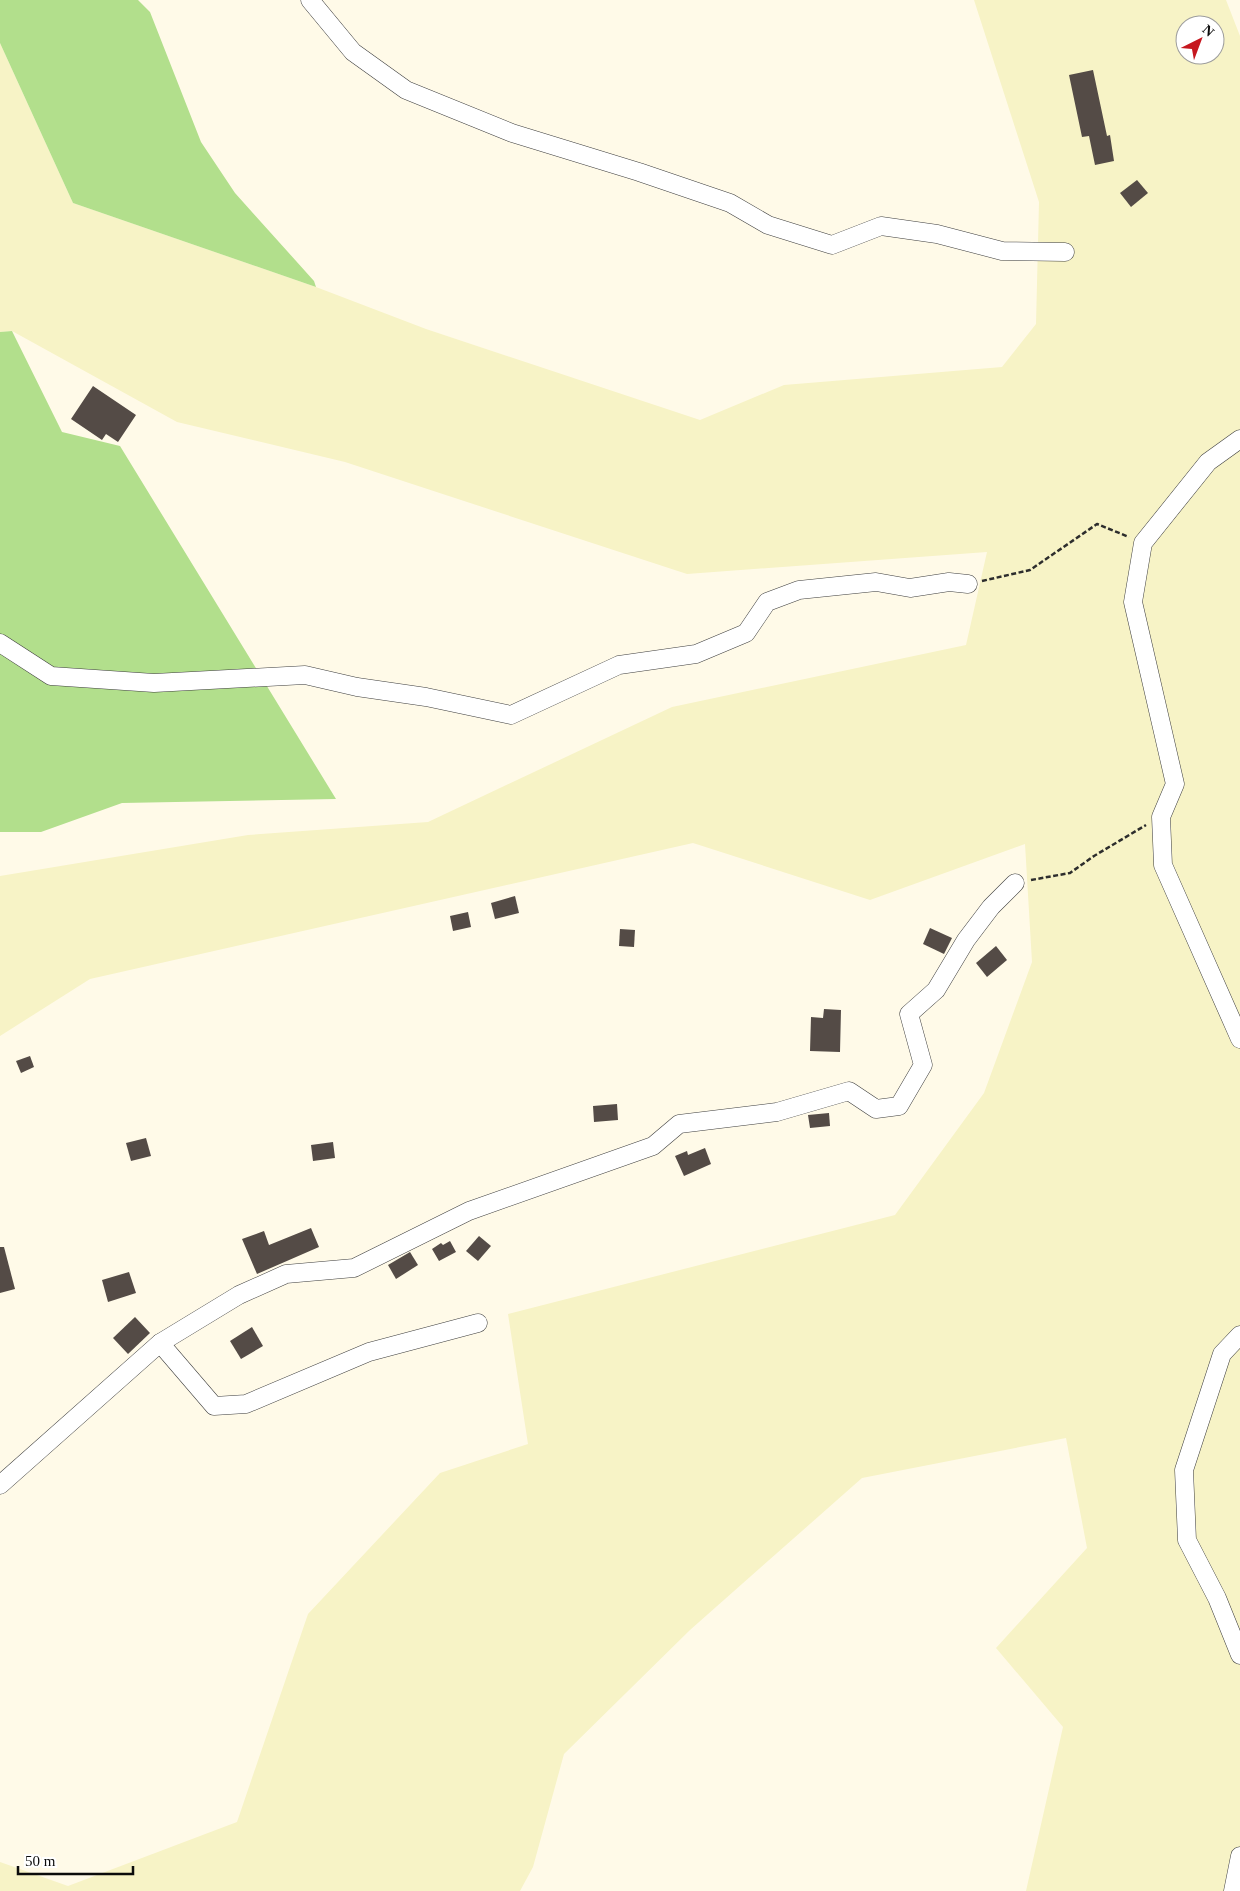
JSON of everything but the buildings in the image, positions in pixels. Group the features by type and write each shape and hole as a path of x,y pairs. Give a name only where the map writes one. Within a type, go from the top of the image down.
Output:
{"street":[{"path":"310,0 353,52 406,90 512,133 639,172 730,203 768,225 832,245 881,226 937,234 1002,251 1065,252"},
{"path":"1240,439 1208,462 1143,543 1133,602 1175,784 1161,816 1163,865 1240,1039"},
{"path":"0,643 51,676 154,682 305,675 357,687 426,697 511,715 619,665 696,654 746,633 767,602 799,590 876,582 910,588 949,582 968,584"},
{"path":"0,1485 160,1343 239,1295 286,1274 354,1268 469,1211 653,1146 678,1124 777,1112 849,1091 876,1109 899,1106 923,1065 909,1014 936,990 976,927 991,907 1015,883"},
{"path":"160,1343 214,1406 246,1404 369,1352 478,1323"},
{"path":"1240,1334 1222,1354 1184,1470 1187,1540 1217,1598 1240,1655"},
{"path":"1233,1891 1240,1856"}],"path":[{"path":"968,584 1030,570 1097,524 1143,543"},
{"path":"1015,883 1070,873 1094,856 1161,816"}],"shaded area":[{"path":"974,0 1226,0 1240,36 1240,1891 1026,1891 1063,1727 996,1648 1087,1548 1066,1438 862,1478 690,1630 564,1754 533,1867 520,1891 0,1891 0,1862 68,1886 237,1822 308,1614 440,1473 528,1444 508,1314 895,1215 984,1093 1032,962 1025,844 870,900 693,843 90,979 0,1036 0,876 248,835 428,822 672,707 966,645 987,552 687,574 345,462 177,422 12,331 0,332 0,43 73,203 316,287 426,329 700,420 784,385 1002,367 1036,324 1039,202"}],"green space":[{"path":"0,0 138,0 150,12 201,142 235,193 314,281 316,287 73,203 0,43"},
{"path":"12,331 62,432 120,446 336,799 122,803 41,832 0,832 0,332"}]}
